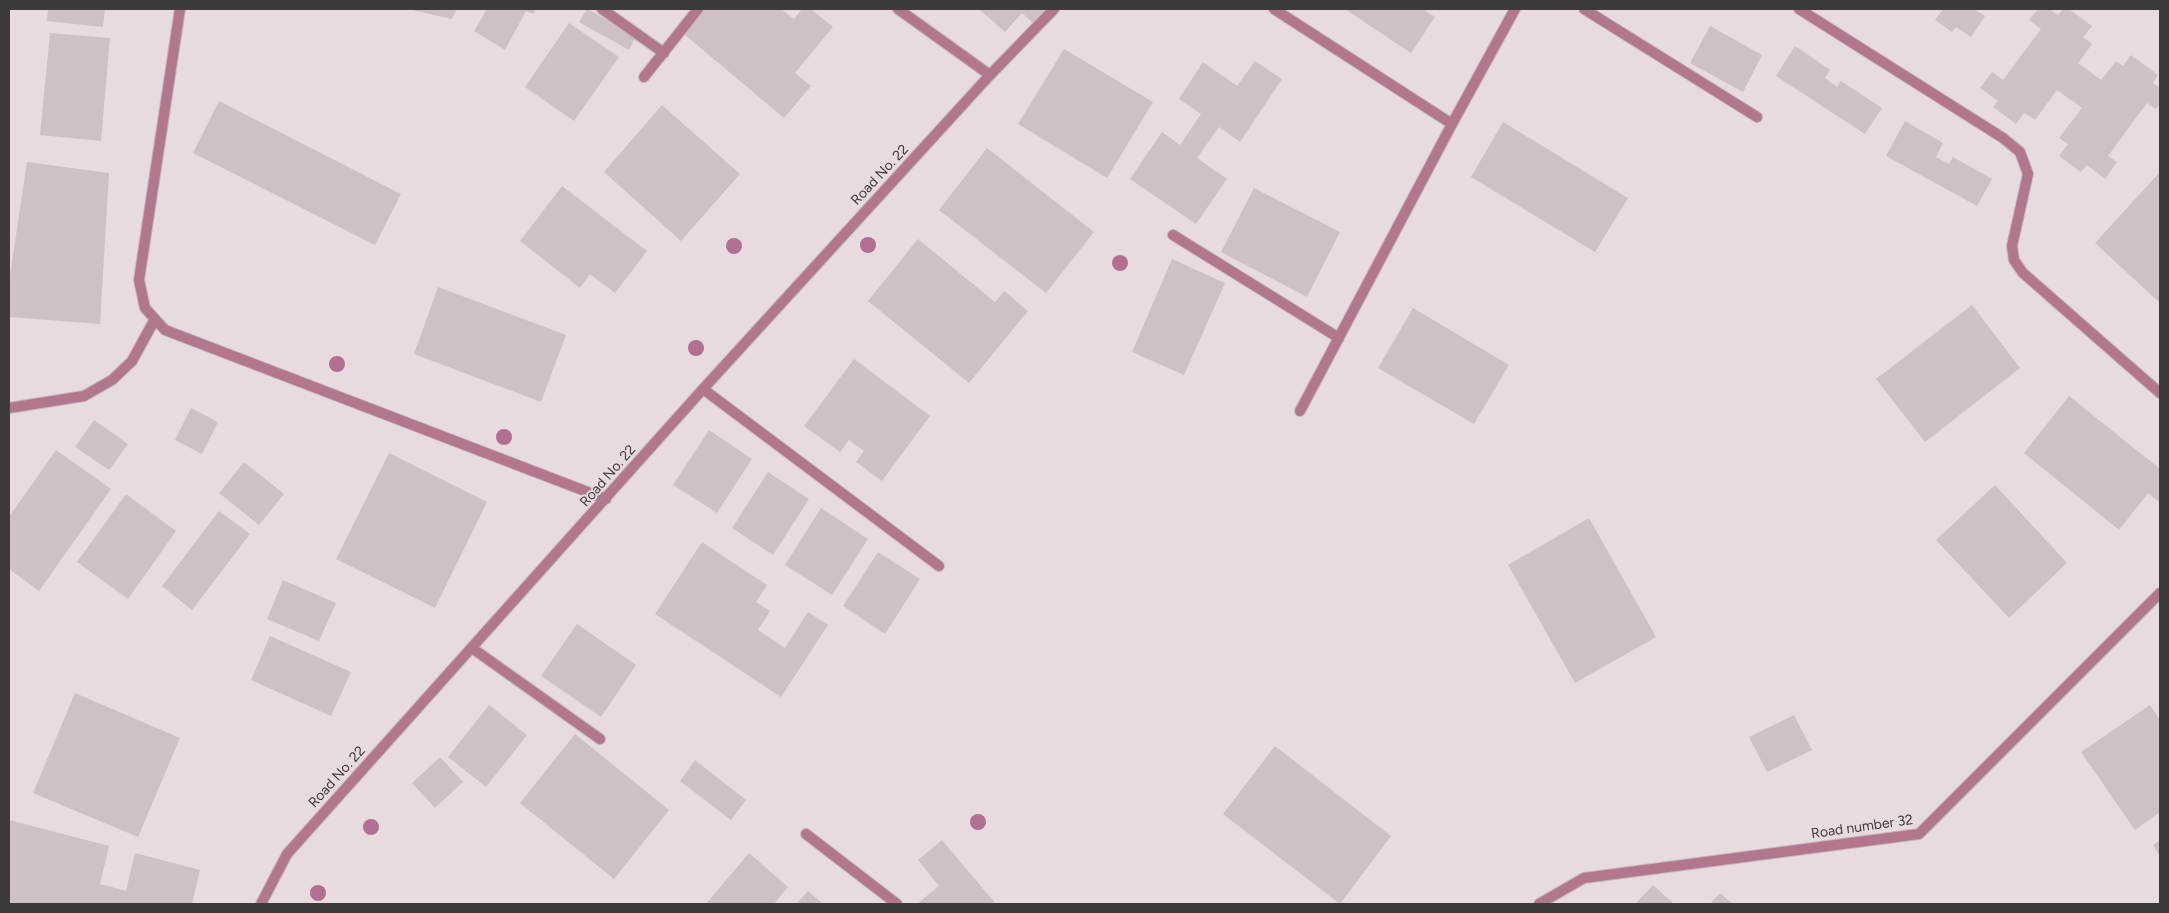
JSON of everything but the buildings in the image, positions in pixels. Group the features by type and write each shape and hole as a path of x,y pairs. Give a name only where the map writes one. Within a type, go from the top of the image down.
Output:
{"street":[{"path":"180,9 139,280 145,308 165,330 606,499"},
{"path":"602,9 664,53"},
{"path":"644,77 698,9"},
{"path":"898,9 990,76"},
{"name":"Road No. 22","path":"261,904 287,854 703,389 990,76 1054,9"},
{"path":"1274,9 1452,124"},
{"path":"1300,411 1452,124 1516,9"},
{"path":"1584,9 1757,117"},
{"path":"1799,9 2003,138 2020,152 2028,174 2012,246 2014,260 2023,273 2160,393"},
{"path":"1173,234 1339,338"},
{"path":"9,408 84,396 112,380 132,361 155,319"},
{"path":"703,389 939,566"},
{"name":"Road number 32","path":"1539,904 1584,878 1919,834 2160,593"},
{"path":"472,648 600,739"},
{"path":"806,834 897,904"}]}
